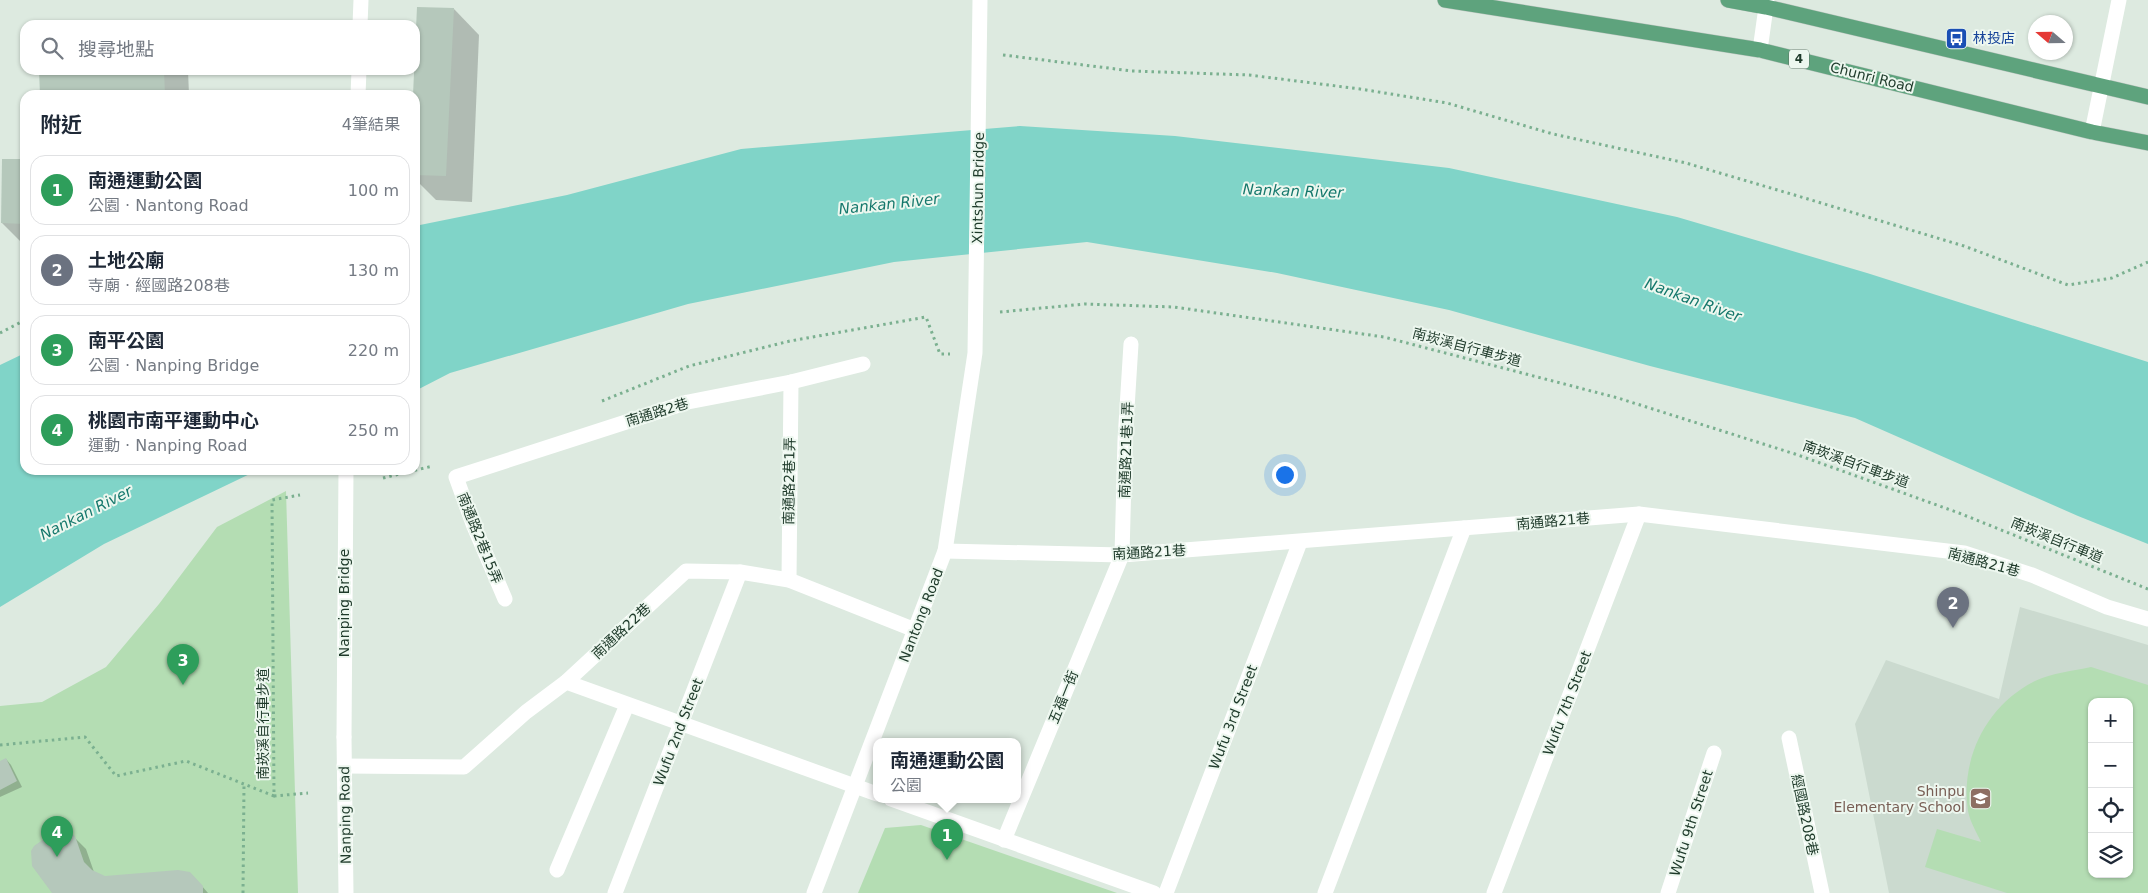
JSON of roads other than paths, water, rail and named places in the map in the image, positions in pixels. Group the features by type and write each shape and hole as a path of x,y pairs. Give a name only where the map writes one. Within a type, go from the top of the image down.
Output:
{"main road":[{"name":"Chunri Road","path":"1445,0 1760,50 2092,132 2148,143"},
{"path":"1728,0 1767,3 2148,97"}],"street":[{"path":"360,20 361,0"},
{"name":"Xintshun Bridge","path":"976,324 980,0"},
{"path":"2092,132 2119,0"},
{"path":"1760,50 1767,3"},
{"path":"358,90 359,75"},
{"name":"Nantong Road","path":"874,738 945,551 975,353 976,324"},
{"name":"南通路21巷1弄","path":"1122,555 1125,440 1131,344"},
{"name":"南通路2巷","path":"456,477 688,402 791,382 863,364"},
{"name":"南通路2巷1弄","path":"788,580 791,382"},
{"name":"Nanping Bridge","path":"344,737 346,475"},
{"name":"南通路2巷15弄","path":"456,477 472,524 505,599"},
{"name":"南通路21巷","path":"945,551 1122,555 1639,514 1964,553 2032,575 2107,607 2148,619"},
{"name":"Wufu 7th Street","path":"1494,893 1639,514"},
{"path":"1325,893 1464,528"},
{"name":"Wufu 3rd Street","path":"1166,893 1300,542"},
{"name":"五福一街","path":"1021,799 1122,555"},
{"name":"南通路22巷","path":"344,766 464,767 526,712 566,682 686,571 740,572 788,580 915,630"},
{"name":"Wufu 2nd Street","path":"615,893 740,572"},
{"path":"566,682 873,792"},
{"path":"557,870 627,705"},
{"name":"Nanping Road","path":"344,737 346,893"},
{"name":"經國路208巷","path":"1789,738 1822,893"},
{"name":"Nantong Road","path":"814,893 873,741"},
{"name":"Wufu 9th Street","path":"1668,893 1714,753"},
{"path":"902,803 1154,893"},
{"name":"五福一街","path":"1004,840 1019,803"}],"water":[{"name":"Nankan River","path":"1020,126 1175,136 1449,168 1677,217 1867,273 2148,362 2148,544 2078,516 1855,418 1650,366 1449,310 1277,273 1087,242 894,262 688,304 450,373 420,388 420,225 567,195 741,149"},
{"name":"Nankan River","path":"20,355 20,475 248,475 104,544 0,607 0,365"}],"place":[{"name":"林投店","path":"1957,38"},
{"name":"土地公廟","path":"1953,628"},
{"name":"南平公園","path":"183,685"},
{"name":"Shinpu Elementary School","path":"1981,799"},
{"name":"桃園市南平運動中心","path":"57,857"},
{"name":"南通運動公園","path":"947,860"}]}
